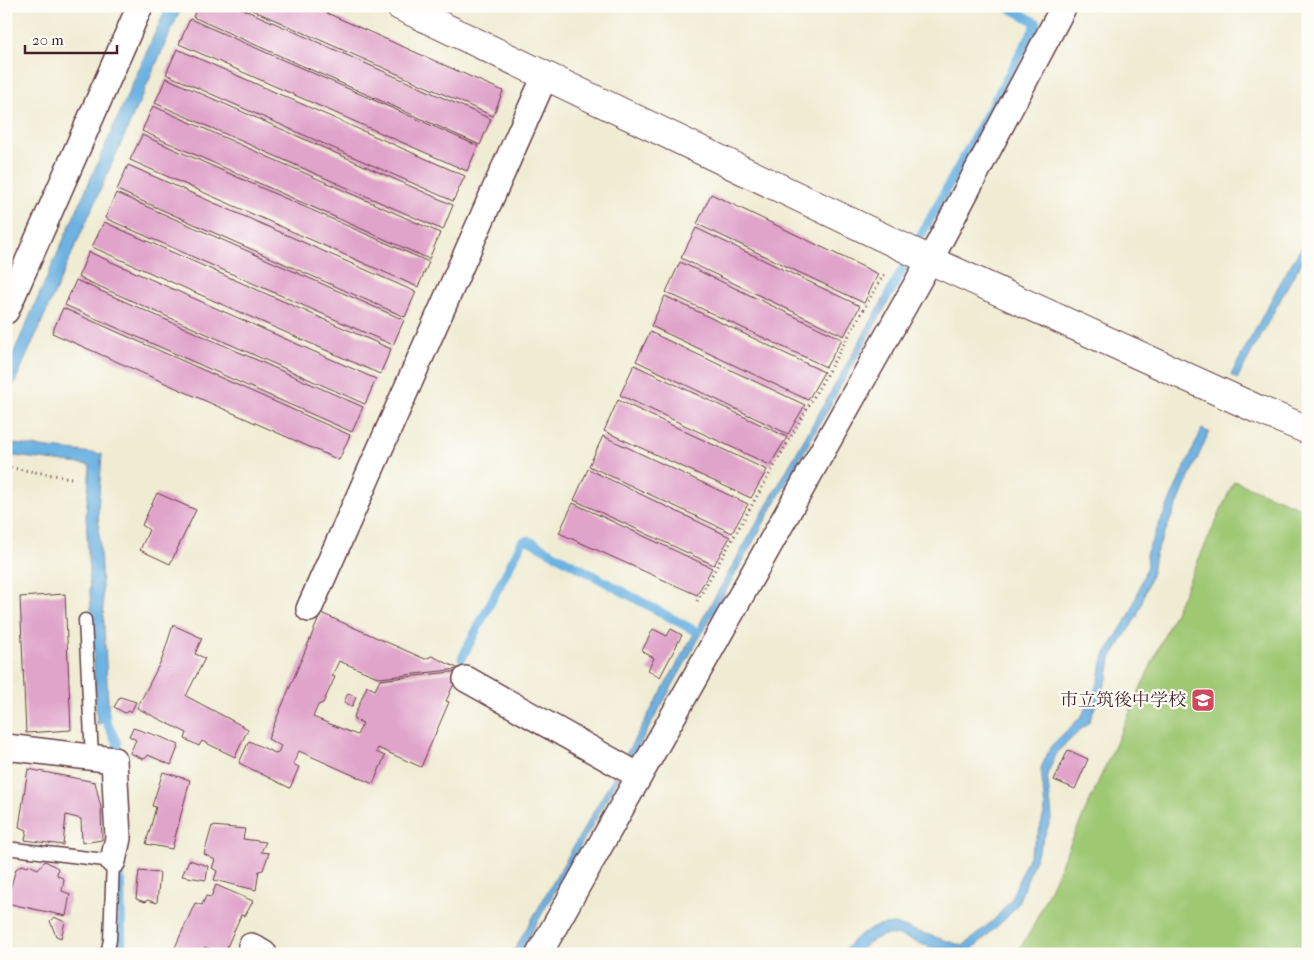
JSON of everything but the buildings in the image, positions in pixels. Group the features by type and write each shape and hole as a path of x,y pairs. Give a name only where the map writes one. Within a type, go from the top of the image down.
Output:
{"street":[{"path":"6,311 140,6"},
{"path":"400,6 930,260 1257,409 1308,430"},
{"path":"539,954 930,260 1064,6"},
{"path":"308,609 545,76"},
{"path":"466,679 639,776"},
{"path":"6,747 114,760 118,838 113,861"}],"lane":[{"path":"85,620 92,757"},
{"path":"6,848 113,861 110,940 107,954"}],"path":[{"path":"697,601 900,245"},
{"path":"6,467 71,478"}],"green space":[{"name":"市立筑後中学校","path":"1234,481 1308,511 1308,954 1016,954 1032,929"}],"water":[{"path":"167,6 182,6 6,402 6,370"},
{"path":"1308,237 1308,252 1237,379 1231,375 1285,274"},
{"path":"892,284 897,286 630,761 625,756"},
{"path":"1202,429 1209,432 1155,555 1152,572 1137,616 1111,658 1108,677 1089,722 1058,751 1047,774 1052,817 1017,905 1007,917 967,954 940,950 901,936 891,935 882,936 874,940 856,954 840,954 858,936 877,926 894,924 963,946 995,919 1010,901 1039,832 1045,810 1041,768 1051,746 1082,716 1099,680 1102,662 1131,612 1147,566 1146,554"},
{"path":"6,443 102,454 98,510 109,721 97,724 86,515 90,465 6,455"},
{"path":"614,776 619,778 519,954 512,954"}],"waterway":[{"path":"889,294 1037,23 1006,6"},
{"path":"462,658 522,542 528,540 697,632"},
{"path":"105,712 106,721 117,743 117,759"},
{"path":"120,859 122,954"}],"place":[{"name":"市立筑後中学校","path":"1203,700"}]}
